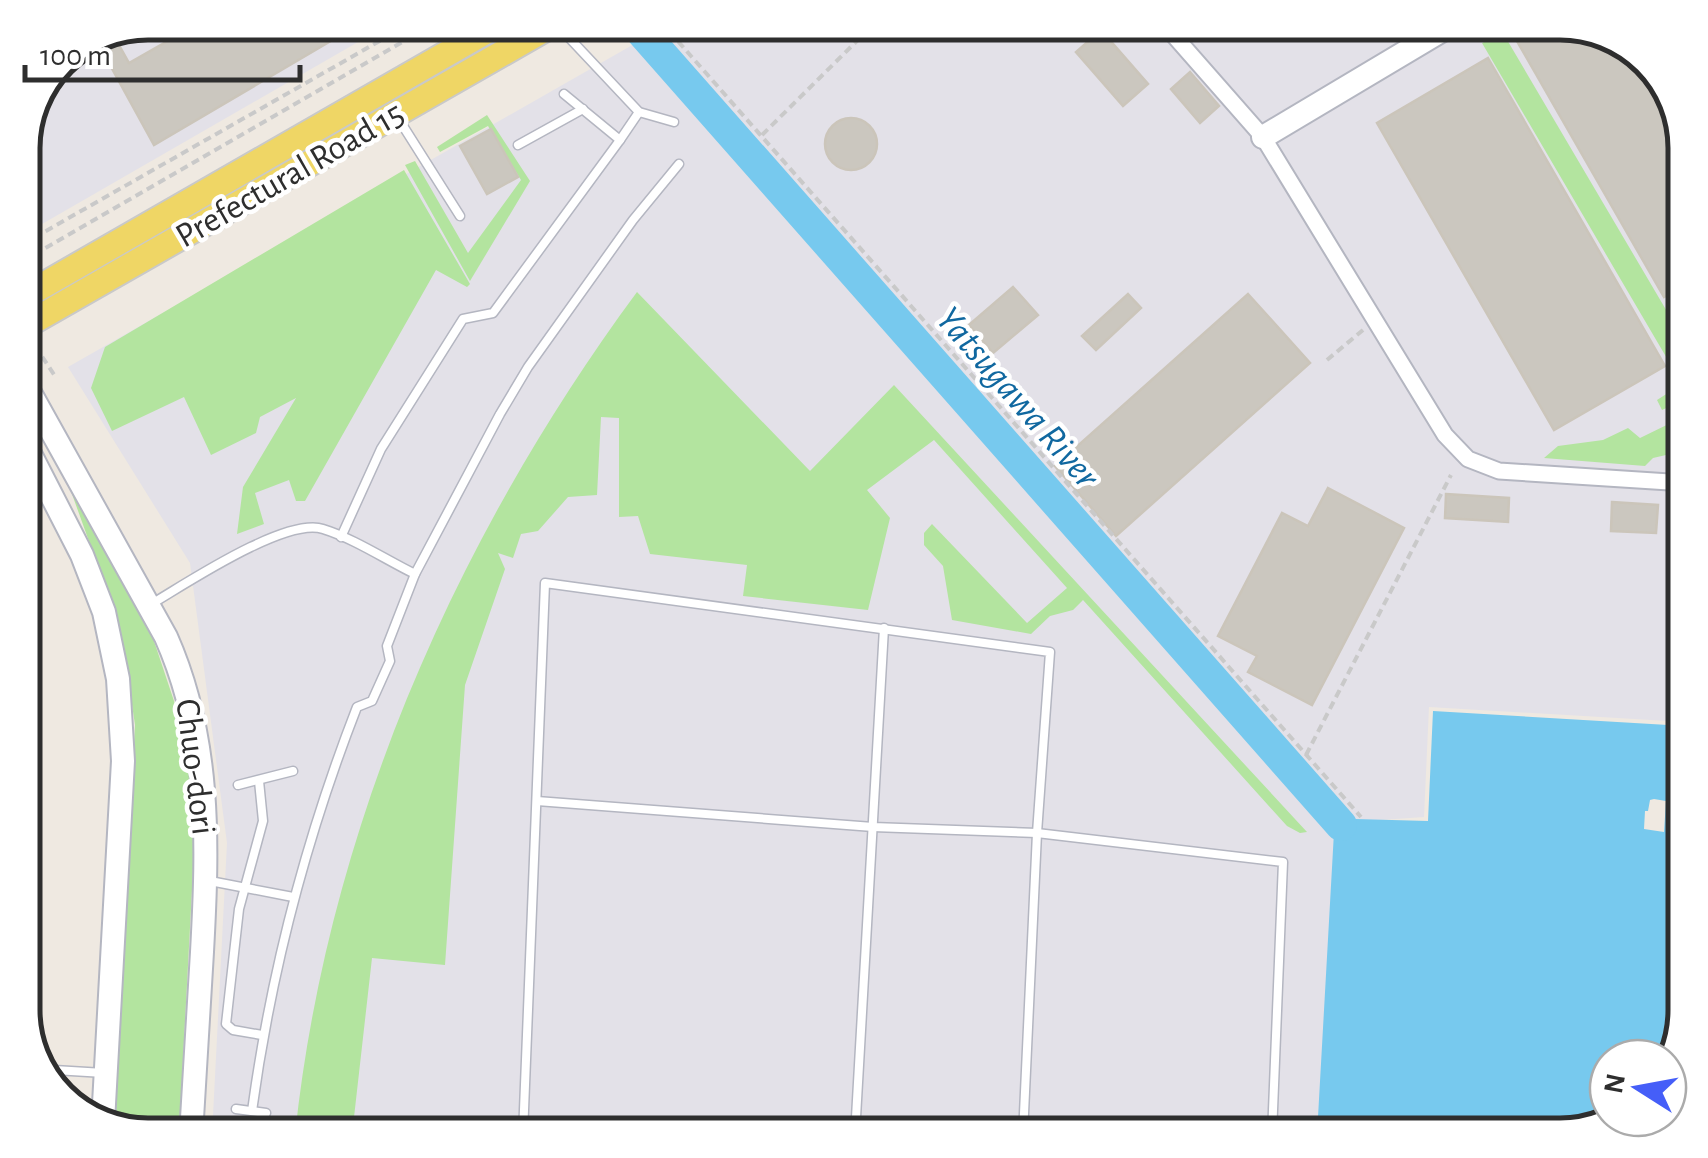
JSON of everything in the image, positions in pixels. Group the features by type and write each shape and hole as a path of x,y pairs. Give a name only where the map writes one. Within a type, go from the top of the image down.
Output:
{"main road":[{"name":"Prefectural Road 15","path":"40,286 471,40"},
{"name":"Prefectural Road 15","path":"40,317 527,40"}],"street":[{"path":"1178,40 1263,137 1446,435 1468,459 1499,471 1668,482"},
{"path":"1263,137 1426,40"},
{"name":"Chuo-dori","path":"40,410 149,605 179,666 197,727 205,793 206,880 192,1118"},
{"name":"Chuo-dori","path":"40,473 82,555 104,612 118,679 123,761 103,1108"}],"lane":[{"path":"573,40 639,112 674,122"},
{"path":"564,94 620,140"},
{"path":"518,146 583,110"},
{"path":"340,538 381,449 463,319 493,313 639,112"},
{"path":"396,114 460,216"},
{"path":"252,1111 262,1035 293,897 332,773 358,707 372,701 390,661 387,646 415,574 528,367 632,220 679,164"},
{"path":"149,605 240,552 302,526 324,529 415,574"},
{"path":"524,1118 546,583 1050,652 1024,1118"},
{"path":"855,1118 884,628"},
{"path":"238,785 293,771"},
{"path":"258,781 263,822 239,909 226,1024 233,1030 262,1035"},
{"path":"537,802 874,827 1037,833 1283,862 1273,1118"},
{"path":"206,880 293,897"},
{"path":"59,1071 105,1073"},
{"path":"236,1109 266,1113"}],"path":[{"path":"40,234 381,40"},
{"path":"40,251 407,40"},
{"path":"677,40 1361,817"},
{"path":"761,136 858,40"},
{"path":"1327,360 1363,330"},
{"path":"42,358 54,376"},
{"path":"1305,757 1451,475"}],"shaded area":[{"path":"148,40 361,40 40,225 40,141 44,120 62,82 94,54"},
{"path":"641,40 1581,42 1620,58 1641,77 1657,100 1666,127 1668,721 1429,707 1424,817 1337,823 1321,1118 213,1118 227,843 190,563 68,367"}],"green space":[{"path":"1507,40 1668,313 1668,360 1482,43"},
{"path":"487,115 530,181 470,281 405,165 415,161 468,253 521,180 488,126 440,152 437,147"},
{"path":"404,170 470,284 467,287 436,270 305,501 296,501 289,480 255,493 264,524 237,534 243,487 296,398 260,417 256,433 211,455 184,397 112,431 91,388 105,347"},
{"path":"637,292 810,471 894,385 1307,832 1287,826 1083,600 1073,610 1050,616 1031,634 952,620 943,566 924,545 924,533 932,524 1027,623 1067,588 934,440 867,490 890,518 868,610 743,596 747,565 650,554 638,516 619,517 619,418 601,417 597,495 568,497 538,531 521,534 513,558 498,553 505,569 465,685 445,965 372,958 354,1118 297,1118 311,1021 336,909 370,799 410,691 458,586 512,484 572,386"},
{"path":"1668,393 1668,407 1662,410 1657,400"},
{"path":"1668,424 1668,461 1666,455 1653,458 1645,466 1544,458 1558,446 1603,440 1628,428 1640,438"},
{"path":"68,483 154,641 183,728 194,792 194,852 180,1118 115,1112 135,725 123,644"}],"water":[{"path":"1433,711 1668,725 1668,1010 1664,1038 1588,1038 1588,1114 1581,1116 1318,1118 1334,832 1355,819 1428,821"}],"pier":[{"path":"1654,799 1666,801 1664,832 1644,829 1645,811"}],"building":[{"path":"169,40 332,40 154,145 102,51 119,45 129,63"},
{"path":"1090,40 1110,40 1148,84 1123,106 1076,52"},
{"path":"1516,40 1581,42 1608,51 1641,77 1657,100 1668,148 1668,295 1664,297"},
{"path":"1488,58 1665,366 1554,430 1377,123"},
{"path":"1190,72 1219,106 1200,123 1171,89"},
{"path":"851,118 870,125 877,144 870,163 851,170 832,163 825,144 832,125"},
{"path":"491,129 518,177 487,194 460,146"},
{"path":"1013,287 1038,315 993,353 969,325"},
{"path":"1128,294 1141,308 1096,350 1082,336"},
{"path":"1248,294 1310,363 1116,536 1055,466"},
{"path":"1328,488 1404,528 1312,705 1248,672 1257,656 1218,636 1282,513 1308,526"},
{"path":"1446,494 1509,498 1508,522 1445,518"},
{"path":"1612,502 1658,505 1656,533 1611,531"}],"waterway":[{"name":"Yatsugawa River","path":"649,40 1341,825"}]}
